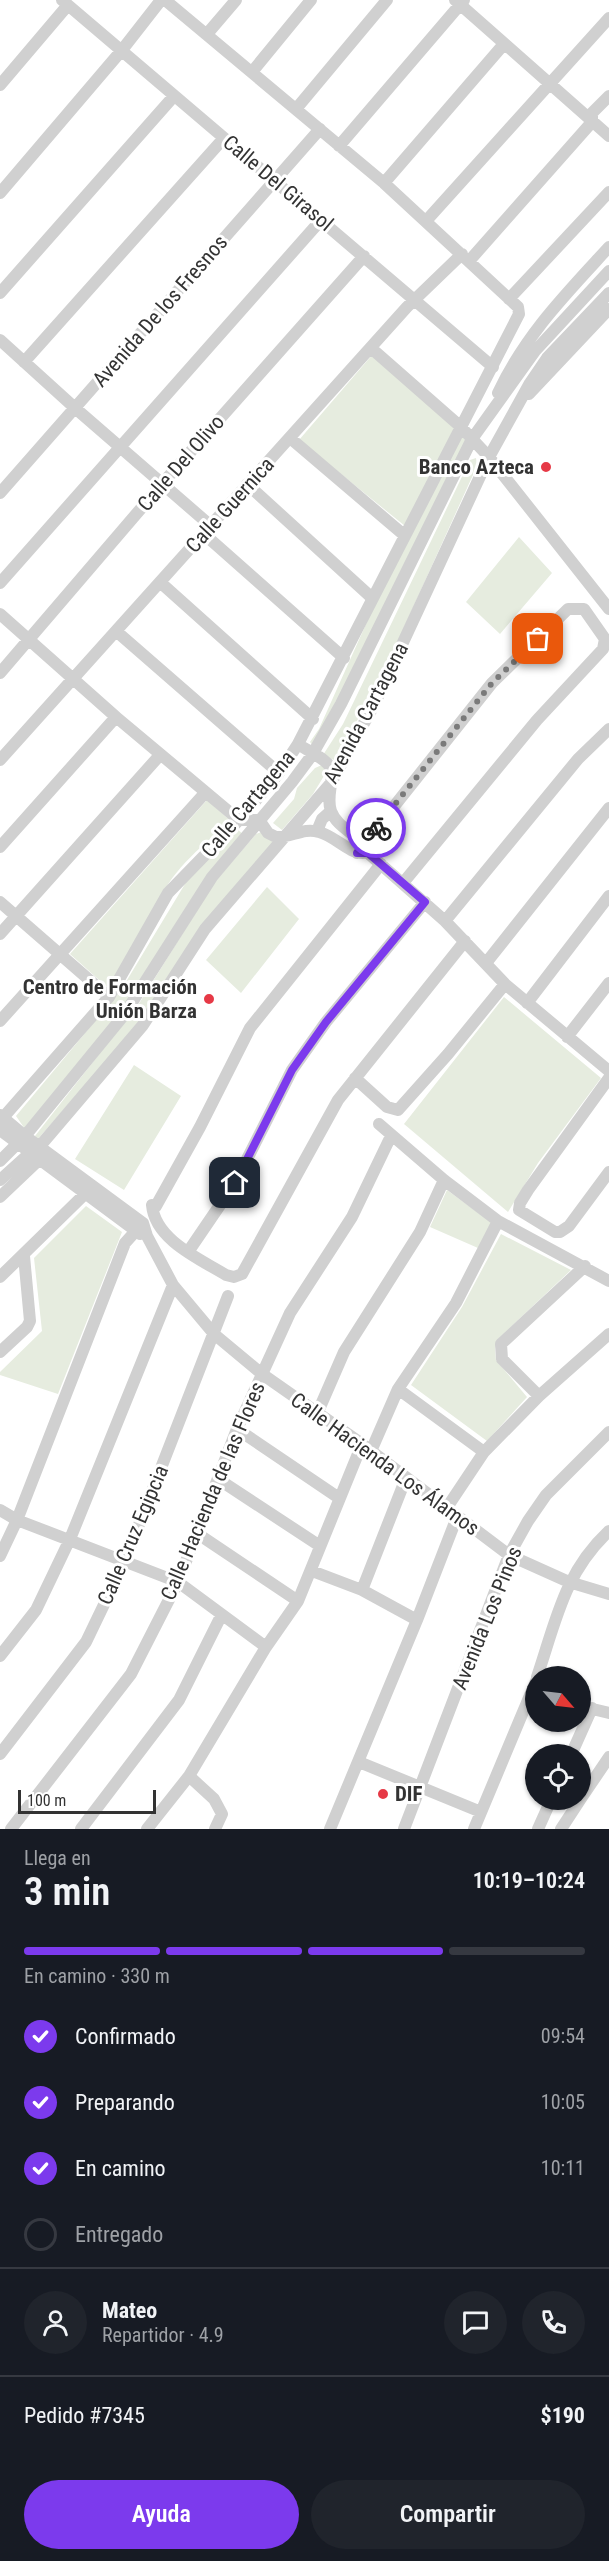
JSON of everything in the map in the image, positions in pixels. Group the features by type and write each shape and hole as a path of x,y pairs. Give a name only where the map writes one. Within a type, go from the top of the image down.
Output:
{"street":[{"path":"0,192 163,0 207,34 384,183 509,299 609,192"},
{"path":"207,34 236,0"},
{"path":"252,72 311,0"},
{"path":"296,109 387,0"},
{"path":"339,146 460,1 504,44 609,136"},
{"path":"0,85 65,3"},
{"name":"Calle Del Girasol","path":"65,3 493,367"},
{"path":"426,220 609,18"},
{"path":"384,183 504,44"},
{"path":"0,292 174,96"},
{"name":"Calle Guernica","path":"0,760 414,300 466,257 592,122 592,113 609,96"},
{"name":"Avenida De los Fresnos","path":"0,494 320,129"},
{"path":"24,362 224,138"},
{"path":"0,583 321,220"},
{"path":"506,428 490,430 484,421 514,361 543,319 609,247"},
{"name":"Calle Del Olivo","path":"0,673 162,484 364,256"},
{"name":"Avenida Cartagena","path":"0,1161 21,1140 124,1015 212,877 312,755 341,704 484,421 535,351 609,270"},
{"name":"Avenida Cartagena","path":"0,1180 37,1153 143,1025 206,929 331,783 374,705 489,457 530,382 548,358 609,293"},
{"name":"Calle Cartagena","path":"1,1117 110,997 168,893 238,820 279,773 298,744 344,658 371,597 519,314 518,307 509,299"},
{"path":"516,407 609,309"},
{"path":"0,340 162,484 207,530 344,658"},
{"path":"371,348 461,427 478,456 483,471"},
{"path":"290,438 404,535"},
{"path":"470,445 489,457 609,609"},
{"path":"248,484 371,597"},
{"path":"161,583 313,719"},
{"path":"363,849 492,683 568,609 584,609 604,639 603,649 537,720 403,883"},
{"path":"0,614 72,679 238,820 259,820 268,832 276,837 304,830 317,831 363,849"},
{"path":"116,631 279,773"},
{"path":"0,847 116,717"},
{"path":"445,921 578,759 609,729"},
{"path":"298,744 329,765 332,774 329,798 331,811 363,849 445,921 505,984 609,1071"},
{"path":"0,934 160,755"},
{"path":"0,1021 205,793"},
{"path":"486,963 609,808"},
{"path":"317,831 322,819 331,811"},
{"path":"381,864 250,1028 200,1127 156,1206 152,1205 153,1213 168,1237 226,1275 238,1276 245,1271 338,1100 465,941"},
{"path":"527,1003 609,896"},
{"path":"0,902 110,997"},
{"path":"188,1252 235,1183 292,1070 326,1022 425,902"},
{"path":"567,1037 609,983"},
{"path":"355,1078 387,1107 398,1110 505,984"},
{"path":"609,1078 528,1190 520,1203 519,1210 555,1232 560,1232 569,1226 609,1172"},
{"path":"0,1556 17,1520 125,1243 139,1226 37,1153 21,1140 1,1117"},
{"path":"379,1124 444,1180 498,1221 609,1281"},
{"path":"0,1130 21,1140"},
{"name":"Calle Hacienda de las Flores","path":"10,1829 131,1674 177,1582 198,1534 237,1430 290,1313 352,1217 391,1136"},
{"path":"0,1197 37,1153"},
{"path":"317,1413 344,1352 420,1232 444,1180"},
{"path":"0,1277 90,1189"},
{"path":"147,1829 189,1776 266,1647 298,1601 312,1571 339,1498 398,1389 456,1303 498,1221"},
{"name":"Calle Hacienda Los Álamos","path":"139,1226 147,1236 173,1285 214,1334 262,1374 510,1555 569,1582 609,1594"},
{"path":"0,1352 27,1327 30,1321 24,1256"},
{"path":"539,1396 502,1359 501,1344 585,1266"},
{"path":"0,1656 36,1611 70,1539 173,1285"},
{"name":"Calle Cruz Egipcia","path":"0,1754 86,1642 124,1563 228,1296"},
{"path":"446,1509 484,1452 539,1396 609,1334"},
{"path":"398,1389 484,1452"},
{"path":"237,1430 339,1498"},
{"name":"Avenida Los Pinos","path":"404,1829 510,1555 528,1521 546,1495 609,1432"},
{"path":"362,1590 406,1478"},
{"path":"218,1479 320,1546"},
{"path":"0,1510 17,1520 177,1582 266,1647"},
{"path":"330,1829 457,1517"},
{"path":"540,1666 569,1582 582,1559 609,1531"},
{"path":"198,1534 298,1601"},
{"path":"312,1571 362,1590 417,1620"},
{"path":"81,1829 179,1700 221,1616"},
{"path":"591,1708 609,1713"},
{"path":"474,1829 525,1716"},
{"path":"591,1784 609,1757"},
{"path":"359,1762 481,1812"},
{"path":"189,1776 220,1806 222,1814 215,1829"},
{"path":"538,1829 547,1810"},
{"path":"561,1829 573,1810"},
{"path":"0,1825 4,1829"}],"shaded area":[{"path":"373,354 459,427 405,526 299,440"},
{"path":"461,435 466,440 315,748 310,742 319,729 375,604"},
{"path":"476,458 477,466 392,654 336,761 323,755 343,724 470,460"},
{"path":"519,537 552,573 500,634 466,602"},
{"path":"322,765 327,771 313,794 282,830 273,823 294,799 297,788 315,768"},
{"path":"207,800 232,822 201,847 172,878 116,977 107,987 70,954"},
{"path":"237,829 244,835 122,1012 25,1129 16,1116 121,990 188,879"},
{"path":"264,831 273,842 139,1023 37,1140 35,1136 140,1002 214,883 256,834"},
{"path":"267,887 299,919 241,993 206,960"},
{"path":"504,997 601,1078 538,1163 508,1212 404,1124"},
{"path":"134,1065 181,1096 124,1190 75,1159"},
{"path":"447,1190 492,1223 478,1248 430,1227"},
{"path":"86,1206 122,1232 58,1394 0,1375 0,1372 42,1331 34,1258"},
{"path":"501,1234 571,1270 497,1340 496,1360 527,1397 487,1441 411,1385 462,1307"}],"way so far":[{"path":"376,828 492,683 538,639"}],"place":[{"name":"Banco Azteca","path":"546,467"},
{"name":"Centro de Formación Unión Barza","path":"209,999"},
{"name":"DIF","path":"383,1794"}],"route":[{"path":"235,1183 292,1070 326,1022 425,902 368,853 357,853 376,828"}]}
